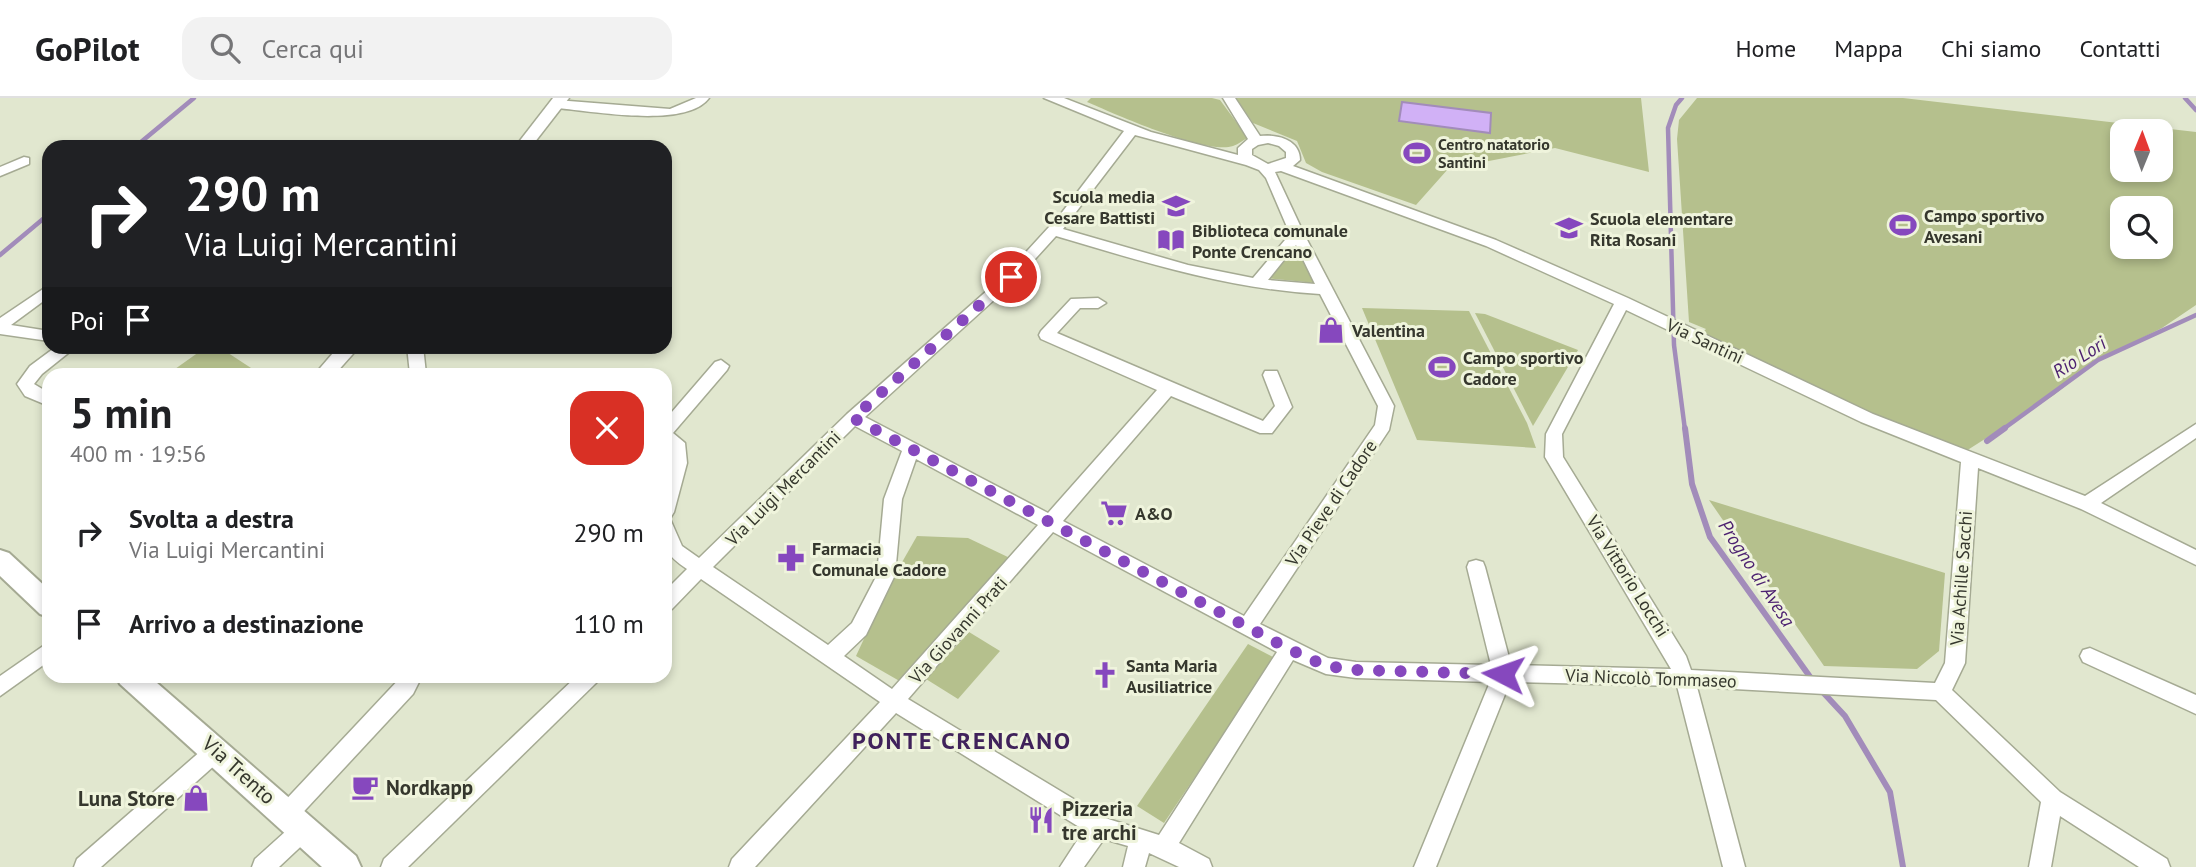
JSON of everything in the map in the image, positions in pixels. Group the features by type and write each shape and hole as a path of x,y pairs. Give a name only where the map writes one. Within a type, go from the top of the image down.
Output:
{"main road":[{"path":"0,560 42,599"},
{"name":"Via Trento","path":"138,683 345,867"}],"street":[{"path":"528,140 558,101 670,113 688,109 700,103 703,98"},
{"name":"Via Santini","path":"1050,98 1075,105 1132,130 1218,155 1246,156 1277,172 1315,178 1491,243 1623,302 1867,418 2087,504 2196,558"},
{"path":"1229,98 1261,140"},
{"name":"Via Luigi Mercantini","path":"672,596 853,418 1011,277 1055,231 1132,130"},
{"path":"1246,156 1249,144 1261,140 1276,140 1289,146 1294,156 1277,172 1286,180 1315,178"},
{"path":"0,172 24,161"},
{"name":"Via Pieve di Cadore","path":"1248,626 1383,426 1386,406 1297,234 1277,172"},
{"path":"1055,231 1256,284 1325,289"},
{"path":"1256,284 1297,234"},
{"path":"0,328 42,295"},
{"name":"Via Vittorio Locchi","path":"1623,302 1554,435 1554,457 1682,670 1734,867"},
{"path":"1098,303 1076,303 1047,335 1266,429 1283,407 1271,375"},
{"path":"0,328 42,336"},
{"path":"42,396 25,384 28,377 58,354"},
{"path":"330,368 343,354"},
{"path":"672,426 721,366"},
{"name":"Via Giovanni Prati","path":"740,867 894,701 1052,524 1168,388"},
{"name":"Via Niccolò Tommaseo","path":"853,418 1289,649 1326,666 1356,670 1503,674 1682,670 1796,684 1941,692"},
{"path":"2087,504 2196,430"},
{"path":"672,440 676,443 678,463 672,486"},
{"path":"829,657 859,629 886,575 893,499 911,449"},
{"name":"Via Achille Sacchi","path":"1941,692 1955,663 1970,460"},
{"path":"672,544 675,551 894,701 1099,827 1164,847 1200,867"},
{"path":"1425,867 1503,674 1476,567"},
{"path":"1164,847 1289,649"},
{"path":"0,687 42,655"},
{"path":"2090,656 2196,705"},
{"path":"263,867 295,821 408,683"},
{"path":"392,867 583,683"},
{"path":"1941,692 2052,799 2159,867"},
{"path":"85,867 216,750"},
{"path":"2040,867 2052,799"},
{"path":"1071,867 1099,827"},
{"path":"1135,867 1141,840"}],"green space":[{"path":"1091,98 1220,100 1248,138 1233,146 1203,145 1160,132 1087,102"},
{"name":"Centro natatorio Santini","path":"1236,98 1641,98 1649,172 1555,148 1448,169 1416,205 1322,172 1306,163 1297,141 1253,123"},
{"name":"Campo sportivo Avesani","path":"1697,98 1903,98 2110,122 2110,182 2174,182 2174,129 2196,132 2196,305 2162,328 2098,360 2054,395 1966,451 1872,413 1702,333 1706,329 1689,322 1677,139 1679,120"},
{"path":"1295,241 1316,283 1264,278"},
{"name":"Campo sportivo Cadore","path":"1362,308 1469,311 1527,423 1536,448 1417,440"},
{"path":"1475,313 1485,314 1578,350 1533,426"},
{"path":"196,354 230,354 251,368 176,368"},
{"path":"1709,500 1945,573 1939,651 1917,669 1824,666"},
{"path":"917,536 968,538 1012,559 903,683 856,656 889,585"},
{"path":"969,632 1000,651 958,699 926,679"},
{"path":"1248,644 1275,658 1164,823 1137,806"}],"shaded area":[{"path":"1402,102 1491,113 1490,133 1399,121"}],"waterway":[{"path":"143,140 194,98"},
{"name":"Progno di Avesa","path":"1682,98 1676,105 1668,128 1674,345 1685,430"},
{"name":"Rio Lori","path":"2185,98 2196,110"},
{"path":"0,255 42,220"},
{"name":"Rio Lori","path":"2002,430 2098,360 2196,315"},
{"name":"Progno di Avesa","path":"1685,428 1692,484 1710,537 1813,681"},
{"name":"Rio Lori","path":"1987,441 2005,428"},
{"name":"Progno di Avesa","path":"1819,688 1845,716 1890,792 1903,867"}],"place":[{"name":"Centro natatorio Santini","path":"1417,153"},
{"name":"Scuola media Cesare Battisti","path":"1176,206"},
{"name":"Campo sportivo Avesani","path":"1903,225"},
{"name":"Scuola elementare Rita Rosani","path":"1569,228"},
{"name":"Biblioteca comunale Ponte Crencano","path":"1171,240"},
{"name":"Valentina","path":"1331,330"},
{"name":"Campo sportivo Cadore","path":"1442,367"},
{"name":"A&O","path":"1114,513"},
{"name":"Farmacia Comunale Cadore","path":"791,558"},
{"name":"Santa Maria Ausiliatrice","path":"1105,675"},
{"name":"Nordkapp","path":"365,787"},
{"name":"Luna Store","path":"196,798"},
{"name":"Pizzeria tre archi","path":"1041,820"}],"district":[{"name":"PONTE CRENCANO","path":"962,740"}],"route":[{"path":"1011,277 853,418 1062,530 1326,666 1356,670 1447,670 1503,674"}]}
